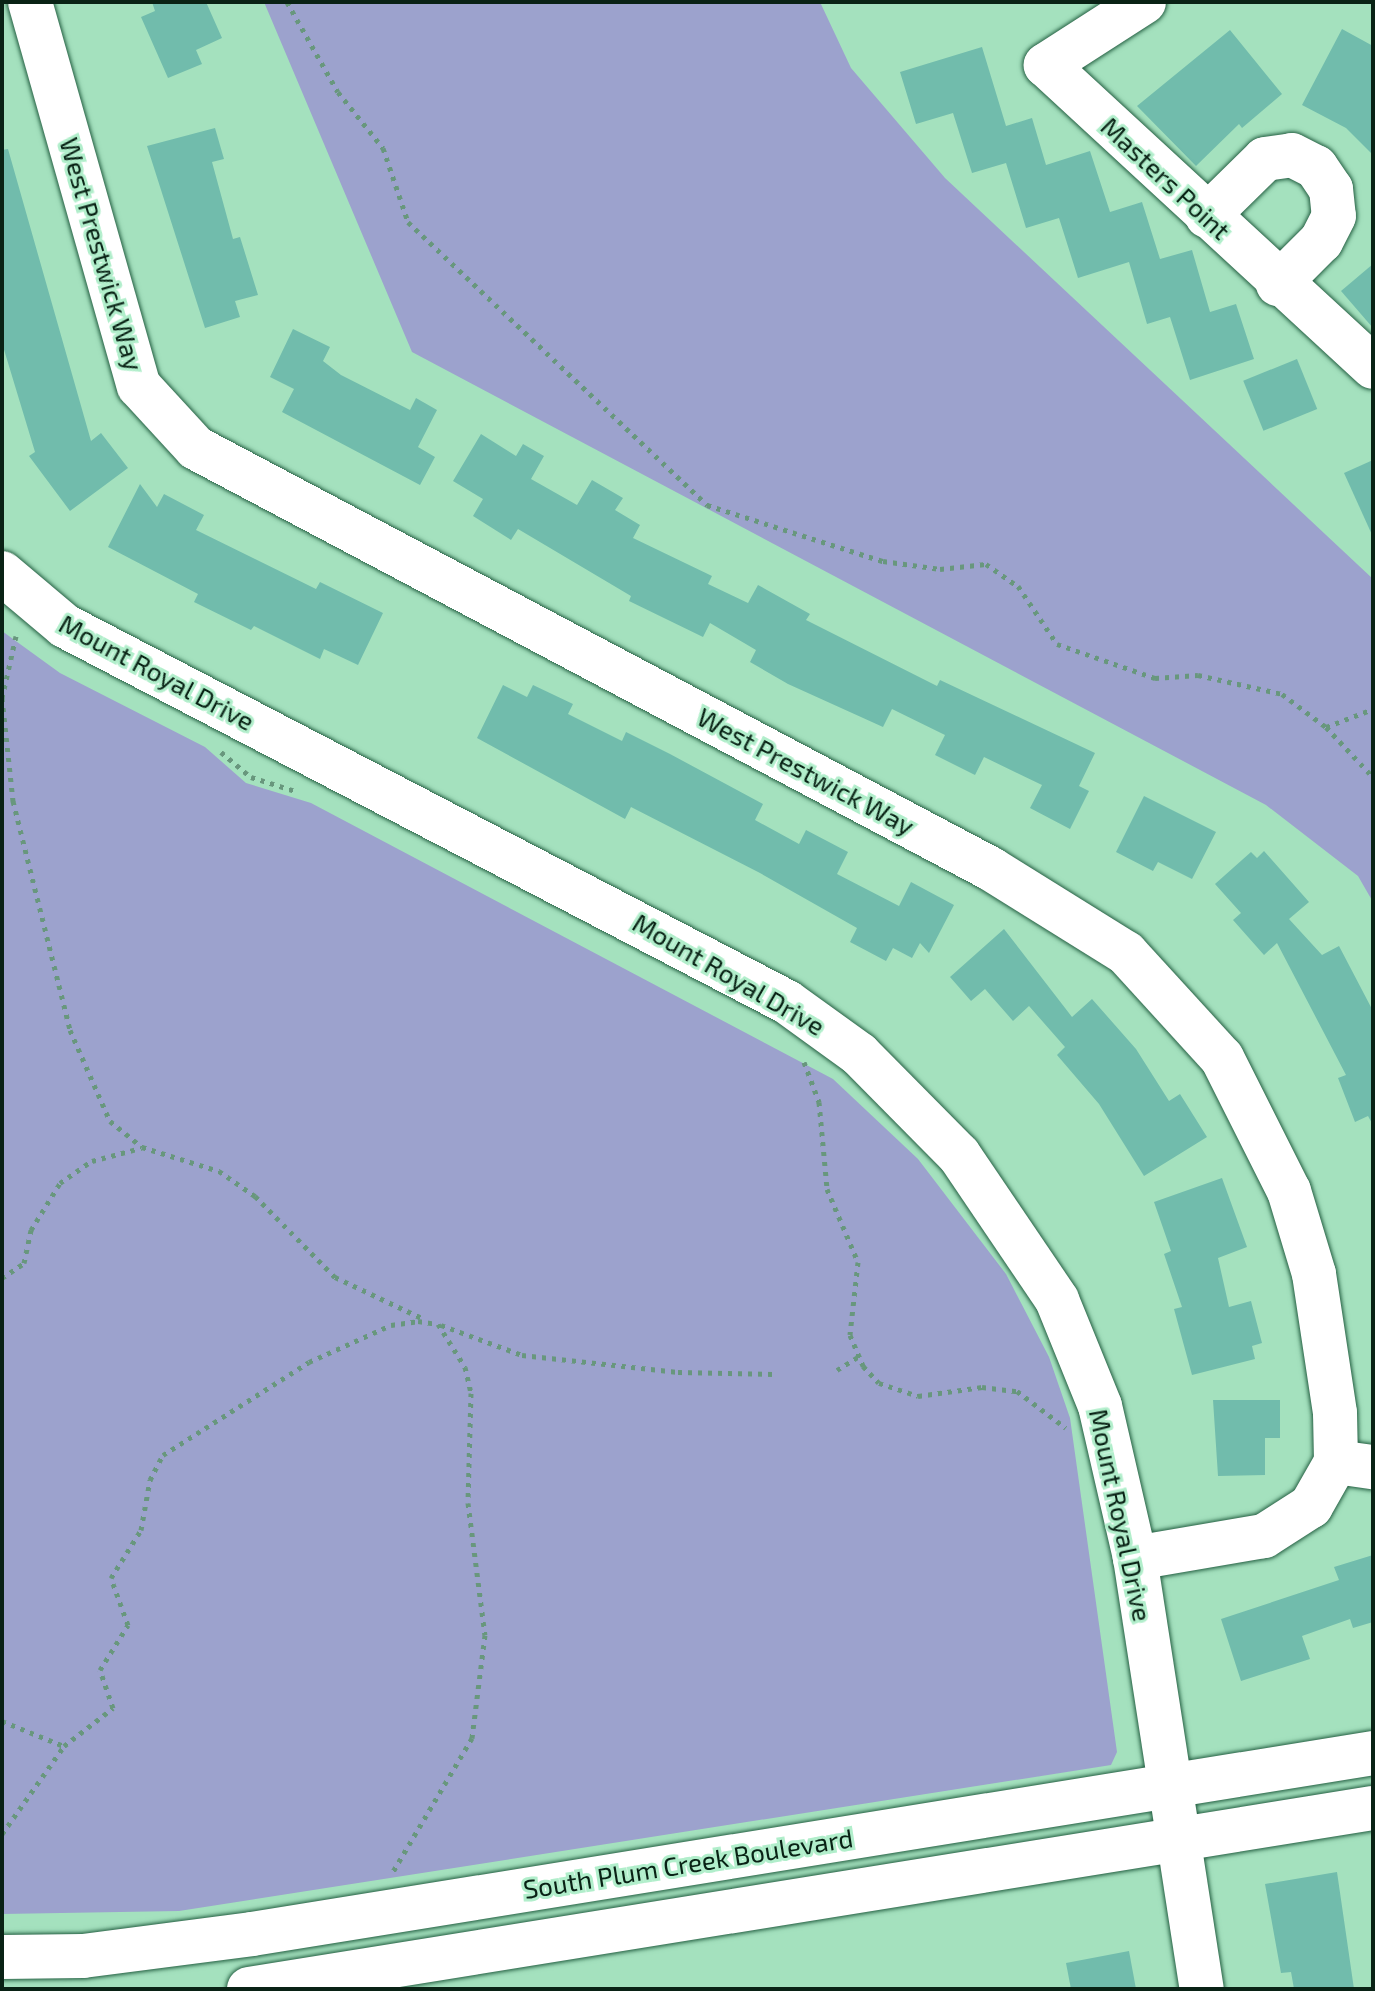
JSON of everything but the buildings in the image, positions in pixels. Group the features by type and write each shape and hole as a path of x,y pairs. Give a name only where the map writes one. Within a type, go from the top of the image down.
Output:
{"street":[{"name":"West Prestwick Way","path":"30,2 139,386 196,448 991,869 1126,953 1222,1058 1289,1191 1314,1274 1335,1413 1355,1465 1311,1506 1264,1536 1135,1558"},
{"name":"Masters Point","path":"1144,2 1046,65 1278,284 1373,367"},
{"path":"1207,216 1265,159 1292,155 1316,167 1331,189 1334,216 1321,241 1278,284"},
{"name":"Mount Royal Drive","path":"2,573 65,626 730,968 859,1054 959,1155 1057,1300 1100,1406 1135,1558 1176,1840 1202,1989"},
{"name":"South Plum Creek Boulevard","path":"2,1957 83,1956 207,1941 1373,1753"},
{"name":"South Plum Creek Boulevard","path":"249,1989 1373,1808"}],"path":[{"path":"287,2 338,92 383,148 408,222 707,505 883,561 940,569 986,564 1018,586 1057,644 1085,658 1155,678 1245,682 1282,694 1326,727 1373,777"},
{"path":"26,643 16,636 2,698 8,770 33,892 70,1030 100,1102 122,1135 142,1147 219,1171 255,1196 335,1277 438,1324 522,1355 678,1372 773,1374"},
{"path":"1326,727 1373,709"},
{"path":"211,744 251,777 300,792"},
{"path":"796,1053 814,1081 827,1189 858,1262 850,1316 858,1357 879,1383 897,1392 918,1396 982,1387 1032,1396 1073,1442"},
{"path":"2,1278 24,1263 31,1230 60,1183 92,1161 142,1147"},
{"path":"2,1834 64,1746 113,1708 100,1670 128,1625 111,1578 141,1530 150,1480 163,1455 357,1338 403,1322 438,1324 459,1350 471,1393 468,1503 485,1635 483,1677 472,1738 403,1848 388,1885"},
{"path":"837,1370 858,1357"},
{"path":"2,1721 64,1746"}],"shaded area":[{"path":"264,2 820,2 851,68 945,178 1373,579 1373,902 1358,876 1266,805 412,352"},
{"path":"2,631 60,673 205,747 246,783 311,803 833,1079 918,1159 1006,1274 1049,1357 1070,1418 1117,1752 1111,1765 179,1911 2,1914"}]}
